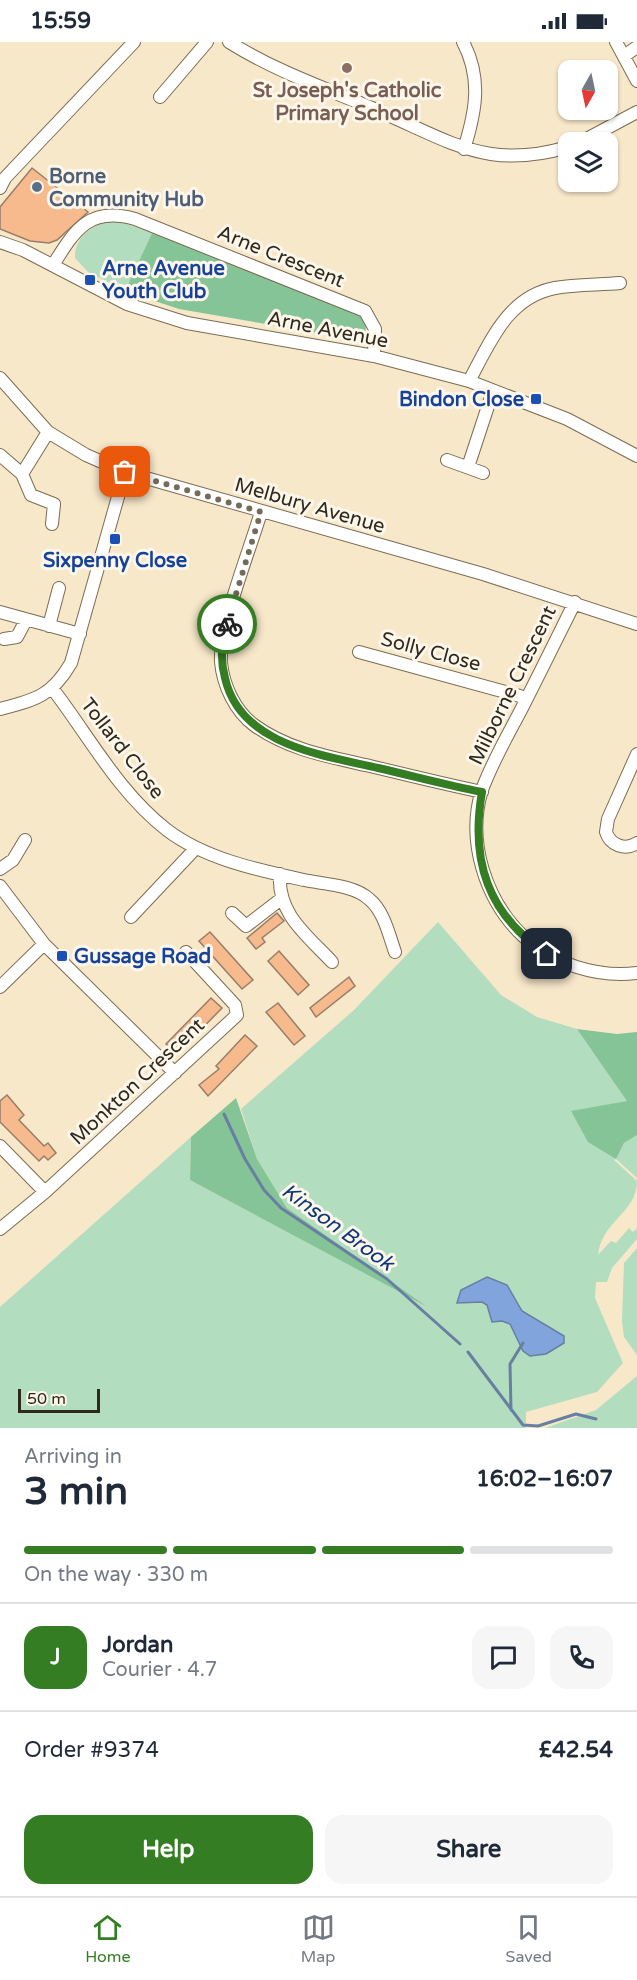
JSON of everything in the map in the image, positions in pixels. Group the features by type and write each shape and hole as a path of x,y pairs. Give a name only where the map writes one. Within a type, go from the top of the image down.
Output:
{"street":[{"path":"2,180 134,42"},
{"path":"160,97 207,42"},
{"path":"229,42 293,77 387,114 464,149 494,155 523,156 558,149"},
{"path":"463,42 473,62 477,86 476,104 464,149"},
{"path":"616,42 637,81"},
{"path":"624,56 637,47"},
{"path":"600,132 637,112"},
{"name":"Arne Crescent","path":"53,265 72,236 94,218 112,214 135,219 365,311 375,329 374,356"},
{"name":"Arne Avenue","path":"6,244 53,265 127,304 187,323 374,356 469,381 567,420 637,456"},
{"path":"469,381 500,324 525,299 552,289 620,283"},
{"name":"Melbury Avenue","path":"0,378 48,432 125,472 575,602 637,624"},
{"path":"468,467 493,391"},
{"path":"22,474 48,432"},
{"path":"0,455 22,474 31,495 54,504 52,524"},
{"path":"447,460 483,473"},
{"path":"0,709 34,700 52,688 70,663 125,472"},
{"path":"261,512 222,637 221,663 228,692 238,708 252,724 276,740 315,753 482,792"},
{"path":"49,626 59,588"},
{"name":"Milborne Crescent","path":"575,602 482,792 478,833 482,866 498,906 511,925 528,941 568,964 592,971 637,973"},
{"path":"0,612 80,634"},
{"path":"4,639 17,637 26,620"},
{"name":"Solly Close","path":"359,652 527,698"},
{"name":"Tollard Close","path":"52,688 136,802 167,830 195,849 280,874 345,888 369,898 382,917 394,952"},
{"path":"637,753 608,819 606,832 611,842 621,846 631,847 637,843"},
{"path":"0,869 13,860 25,840"},
{"path":"131,917 195,849"},
{"path":"280,874 281,899 293,919 332,962"},
{"path":"0,886 44,944 175,1073"},
{"path":"232,913 246,926 281,899"},
{"path":"0,987 44,944"},
{"name":"Monkton Crescent","path":"0,1228 45,1192 237,1015 235,1005 186,952"},
{"path":"0,1146 45,1192"}],"green space":[{"path":"107,221 122,222 152,233 125,291 88,272 75,258 77,245 84,235"},
{"path":"152,233 358,312 366,323 365,341 179,309 125,291"},
{"path":"438,922 501,995 537,1017 577,1029 628,1101 571,1112 616,1158 624,1143 637,1135 637,1178 616,1159 614,1160 637,1181 635,1192 626,1209 606,1233 598,1255 611,1241 616,1243 629,1228 633,1232 637,1228 637,1239 612,1268 607,1282 596,1282 595,1298 623,1363 597,1392 526,1412 526,1428 0,1428 0,1307 191,1137 190,1180 420,1302 287,1208 257,1159 241,1109 354,1010"},
{"path":"577,1029 617,1034 637,1032 637,1135 624,1143 616,1159 588,1142 571,1111 627,1101"},
{"path":"236,1098 257,1159 287,1208 426,1306 190,1180 191,1137"},
{"path":"637,1248 637,1355 624,1337 622,1321 624,1263"},
{"path":"637,1376 637,1428 545,1428 596,1410"}],"water":[{"path":"487,1277 507,1285 522,1311 564,1336 564,1343 546,1354 530,1356 523,1351 510,1324 502,1321 492,1322 487,1305 482,1302 457,1303 461,1290"}],"building":[{"name":"Borne Community Hub","path":"32,168 88,212 57,240 49,243 30,241 0,229 0,207"},
{"path":"277,913 284,921 262,938 265,942 256,949 247,938"},
{"path":"210,932 253,980 242,989 199,941"},
{"path":"279,951 309,985 298,995 268,961"},
{"path":"349,977 355,986 316,1017 310,1008"},
{"path":"211,998 222,1008 177,1054 166,1044"},
{"path":"278,1003 305,1036 294,1045 266,1012"},
{"path":"245,1035 257,1046 208,1096 199,1085 219,1069 216,1066"},
{"path":"7,1095 24,1115 19,1120 44,1146 48,1143 56,1153 48,1160 44,1156 39,1161 0,1122 0,1101"}],"waterway":[{"name":"Kinson Brook","path":"224,1114 245,1159 264,1190 281,1208 387,1279 460,1344"},
{"name":"Kinson Brook","path":"511,1410 510,1364 523,1343"},
{"path":"468,1352 523,1425 538,1426 576,1414 596,1419"}],"way so far":[{"path":"125,472 261,512 227,624"}],"place":[{"name":"St Joseph's Catholic Primary School","path":"347,68"},
{"name":"Borne Community Hub","path":"37,187"},
{"name":"Arne Avenue Youth Club","path":"90,280"},
{"name":"Bindon Close","path":"536,399"},
{"name":"Sixpenny Close","path":"115,539"},
{"name":"Gussage Road","path":"62,956"}],"route":[{"path":"227,624 222,637 221,663 228,692 252,724 276,740 315,753 482,792 478,816 478,841 488,887 511,925 547,954"}]}
